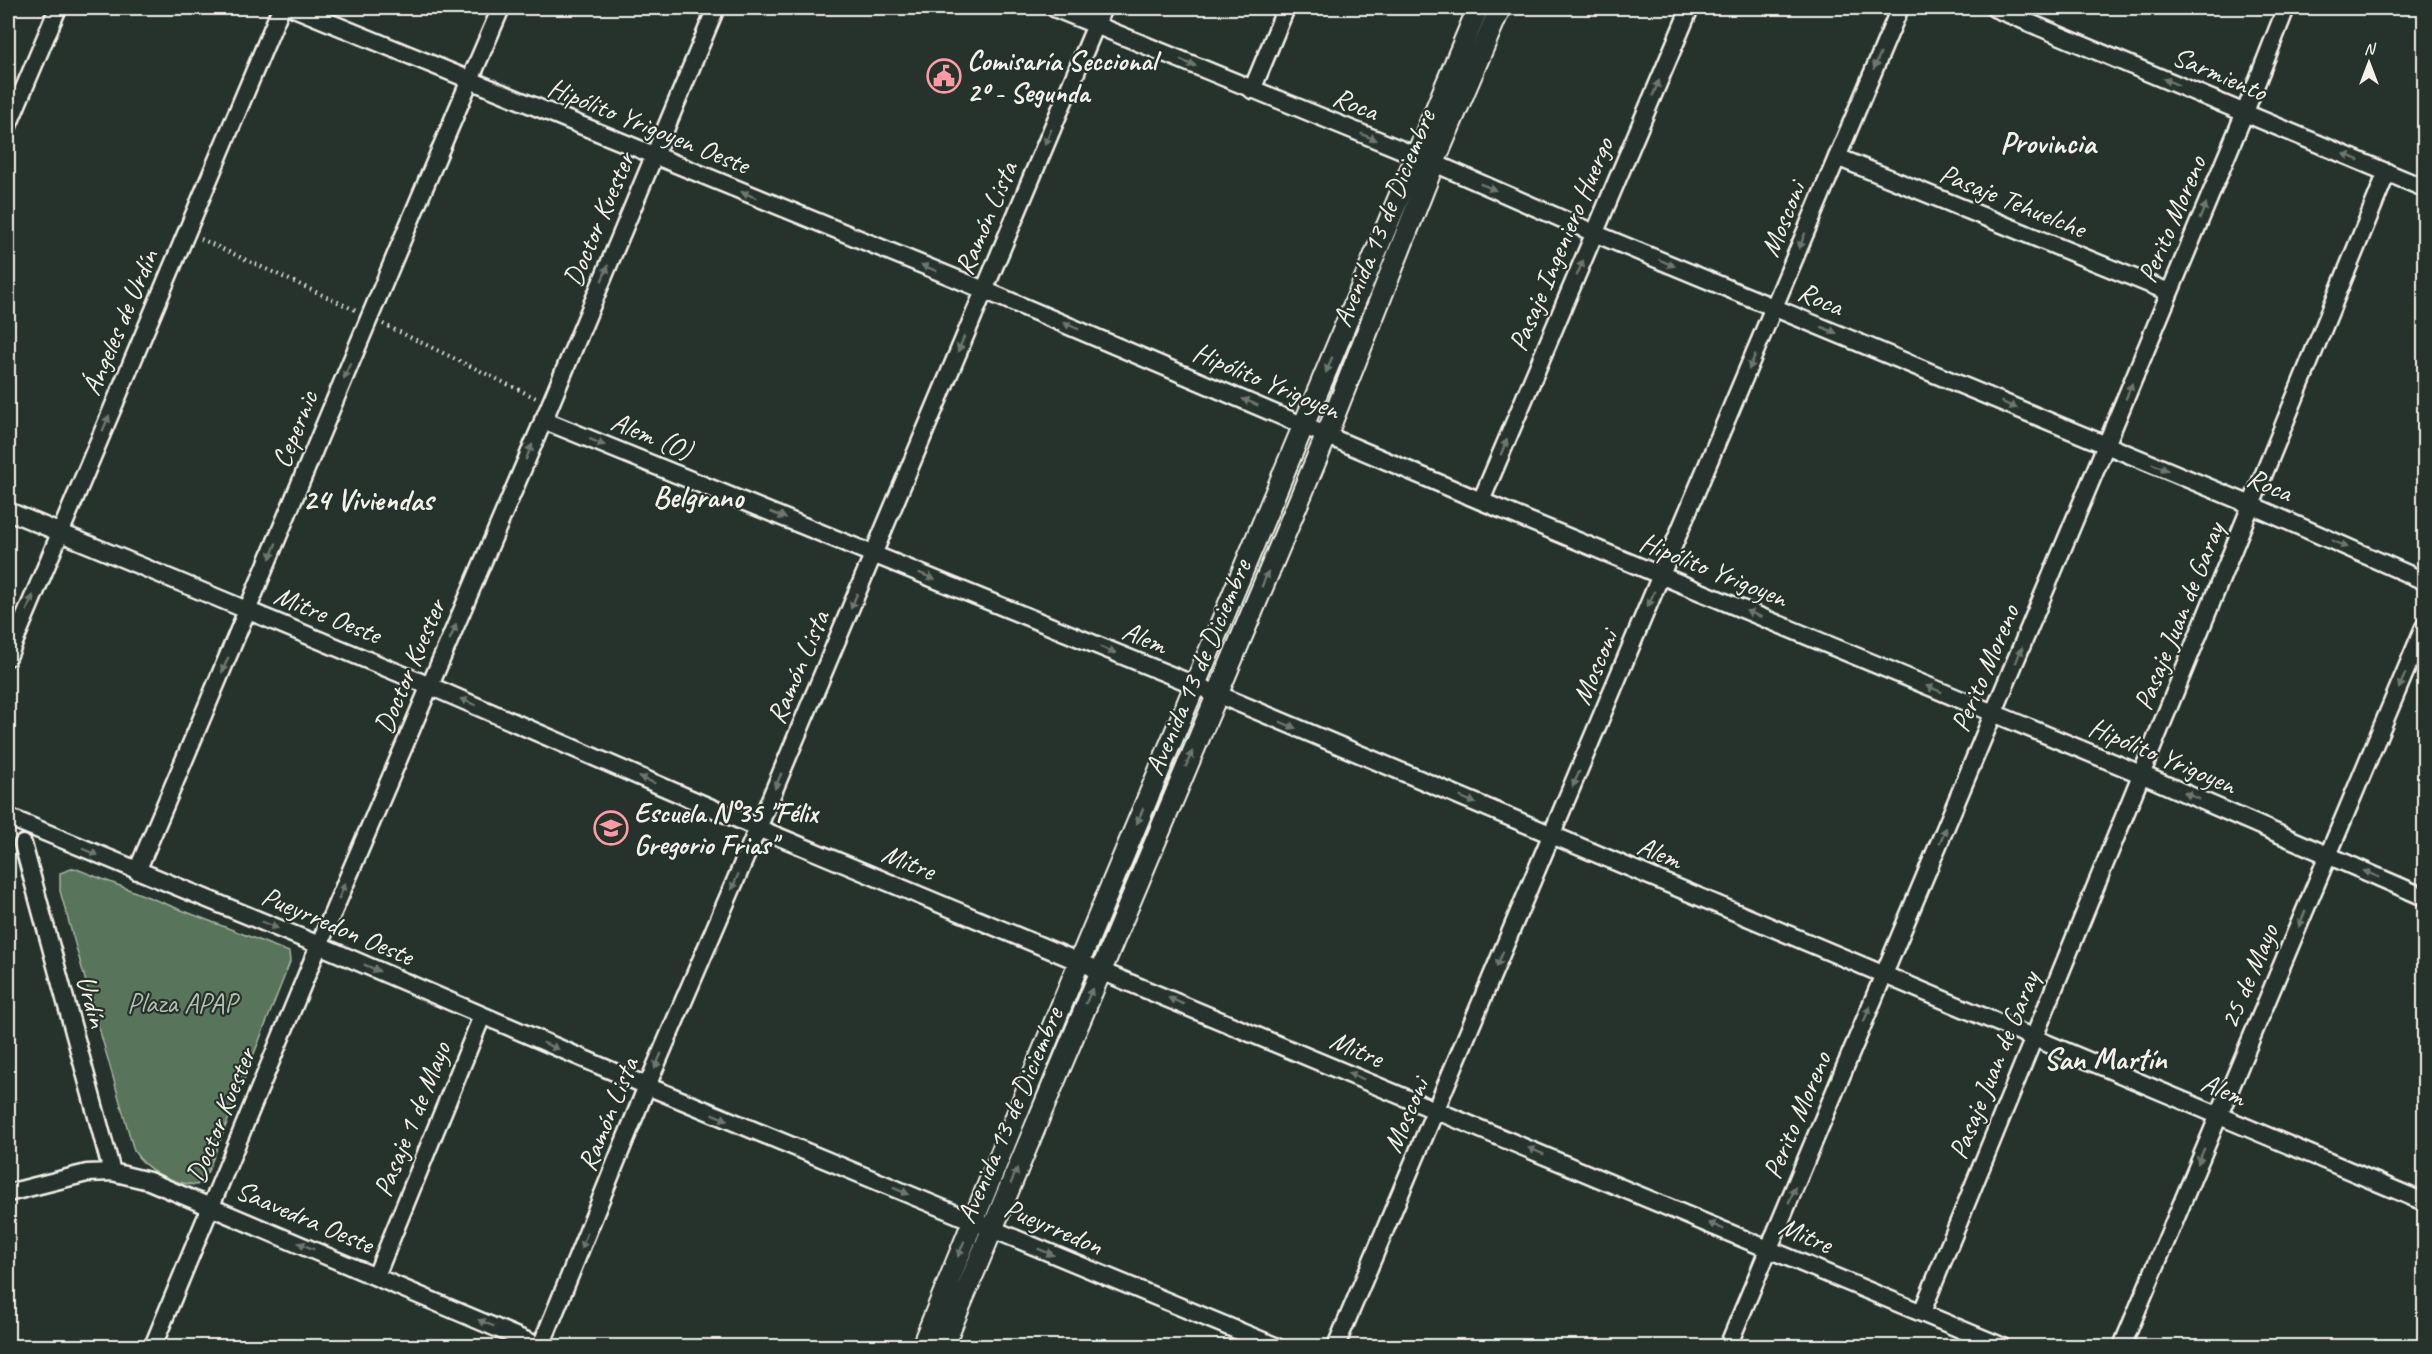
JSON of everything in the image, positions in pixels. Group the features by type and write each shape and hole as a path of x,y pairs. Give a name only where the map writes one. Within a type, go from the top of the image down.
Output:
{"street":[{"path":"8,126 58,8"},
{"name":"Ángeles de Urdín","path":"8,657 280,8"},
{"name":"Hipólito Yrigoyen Oeste","path":"294,8 984,290"},
{"name":"Cepernic","path":"137,872 248,611 369,316 501,8"},
{"name":"Doctor Kuester","path":"153,1347 319,945 716,8"},
{"name":"Roca","path":"1054,8 2252,505 2424,581"},
{"name":"Ramón Lista","path":"540,1347 647,1086 1103,8"},
{"path":"1252,90 1286,8"},
{"name":"Avenida 13 de Diciembre","path":"922,1347 1080,960 1478,8"},
{"name":"Avenida 13 de Diciembre","path":"943,1347 1100,969 1327,434 1434,164 1500,8"},
{"name":"Pasaje Ingeniero Huergo","path":"1481,501 1690,8"},
{"name":"Mosconi","path":"1336,1347 1900,8"},
{"name":"Sarmiento","path":"1994,8 2424,188"},
{"name":"Perito Moreno","path":"1728,1347 1995,714 2286,8"},
{"name":"Pasaje Tehuelche","path":"1837,157 2169,292"},
{"name":"Pasaje Juan de Garay","path":"1922,1312 2033,1037 2143,775 2387,172"},
{"name":"Hipólito Yrigoyen","path":"984,290 1481,501 2143,775 2424,897"},
{"name":"Alem (O)","path":"546,412 873,554"},
{"name":"Mitre Oeste","path":"8,511 430,686 758,828"},
{"name":"Alem","path":"873,554 1217,694 2424,1202"},
{"name":"25 de Mayo","path":"2122,1347 2424,627"},
{"name":"Pueyrredon Oeste","path":"8,817 319,945 647,1086"},
{"name":"Mitre","path":"758,828 1080,960 2001,1347"},
{"path":"15,846 36,829"},
{"name":"Urdín","path":"15,846 111,1172"},
{"name":"Pasaje 1 de Mayo","path":"376,1276 482,1016"},
{"name":"Pueyrredon","path":"647,1086 1275,1347"},
{"name":"Saavedra Oeste","path":"8,1193 87,1173 111,1172 149,1181 540,1347"}],"path":[{"path":"187,233 369,316 546,412"}],"green space":[{"name":"Plaza APAP","path":"74,868 289,952 290,962 208,1171 197,1185 161,1176 147,1166 134,1151 60,891 60,873"}],"place":[{"name":"Comisaría Seccional 2º - Segunda","path":"944,76"},
{"name":"Escuela N°35 \"Félix Gregorio Frias\"","path":"611,828"}],"district":[{"name":"Provincia","path":"2048,143"},
{"name":"Belgrano","path":"698,497"},
{"name":"24 Viviendas","path":"368,500"},
{"name":"San Martín","path":"2105,1059"}]}
